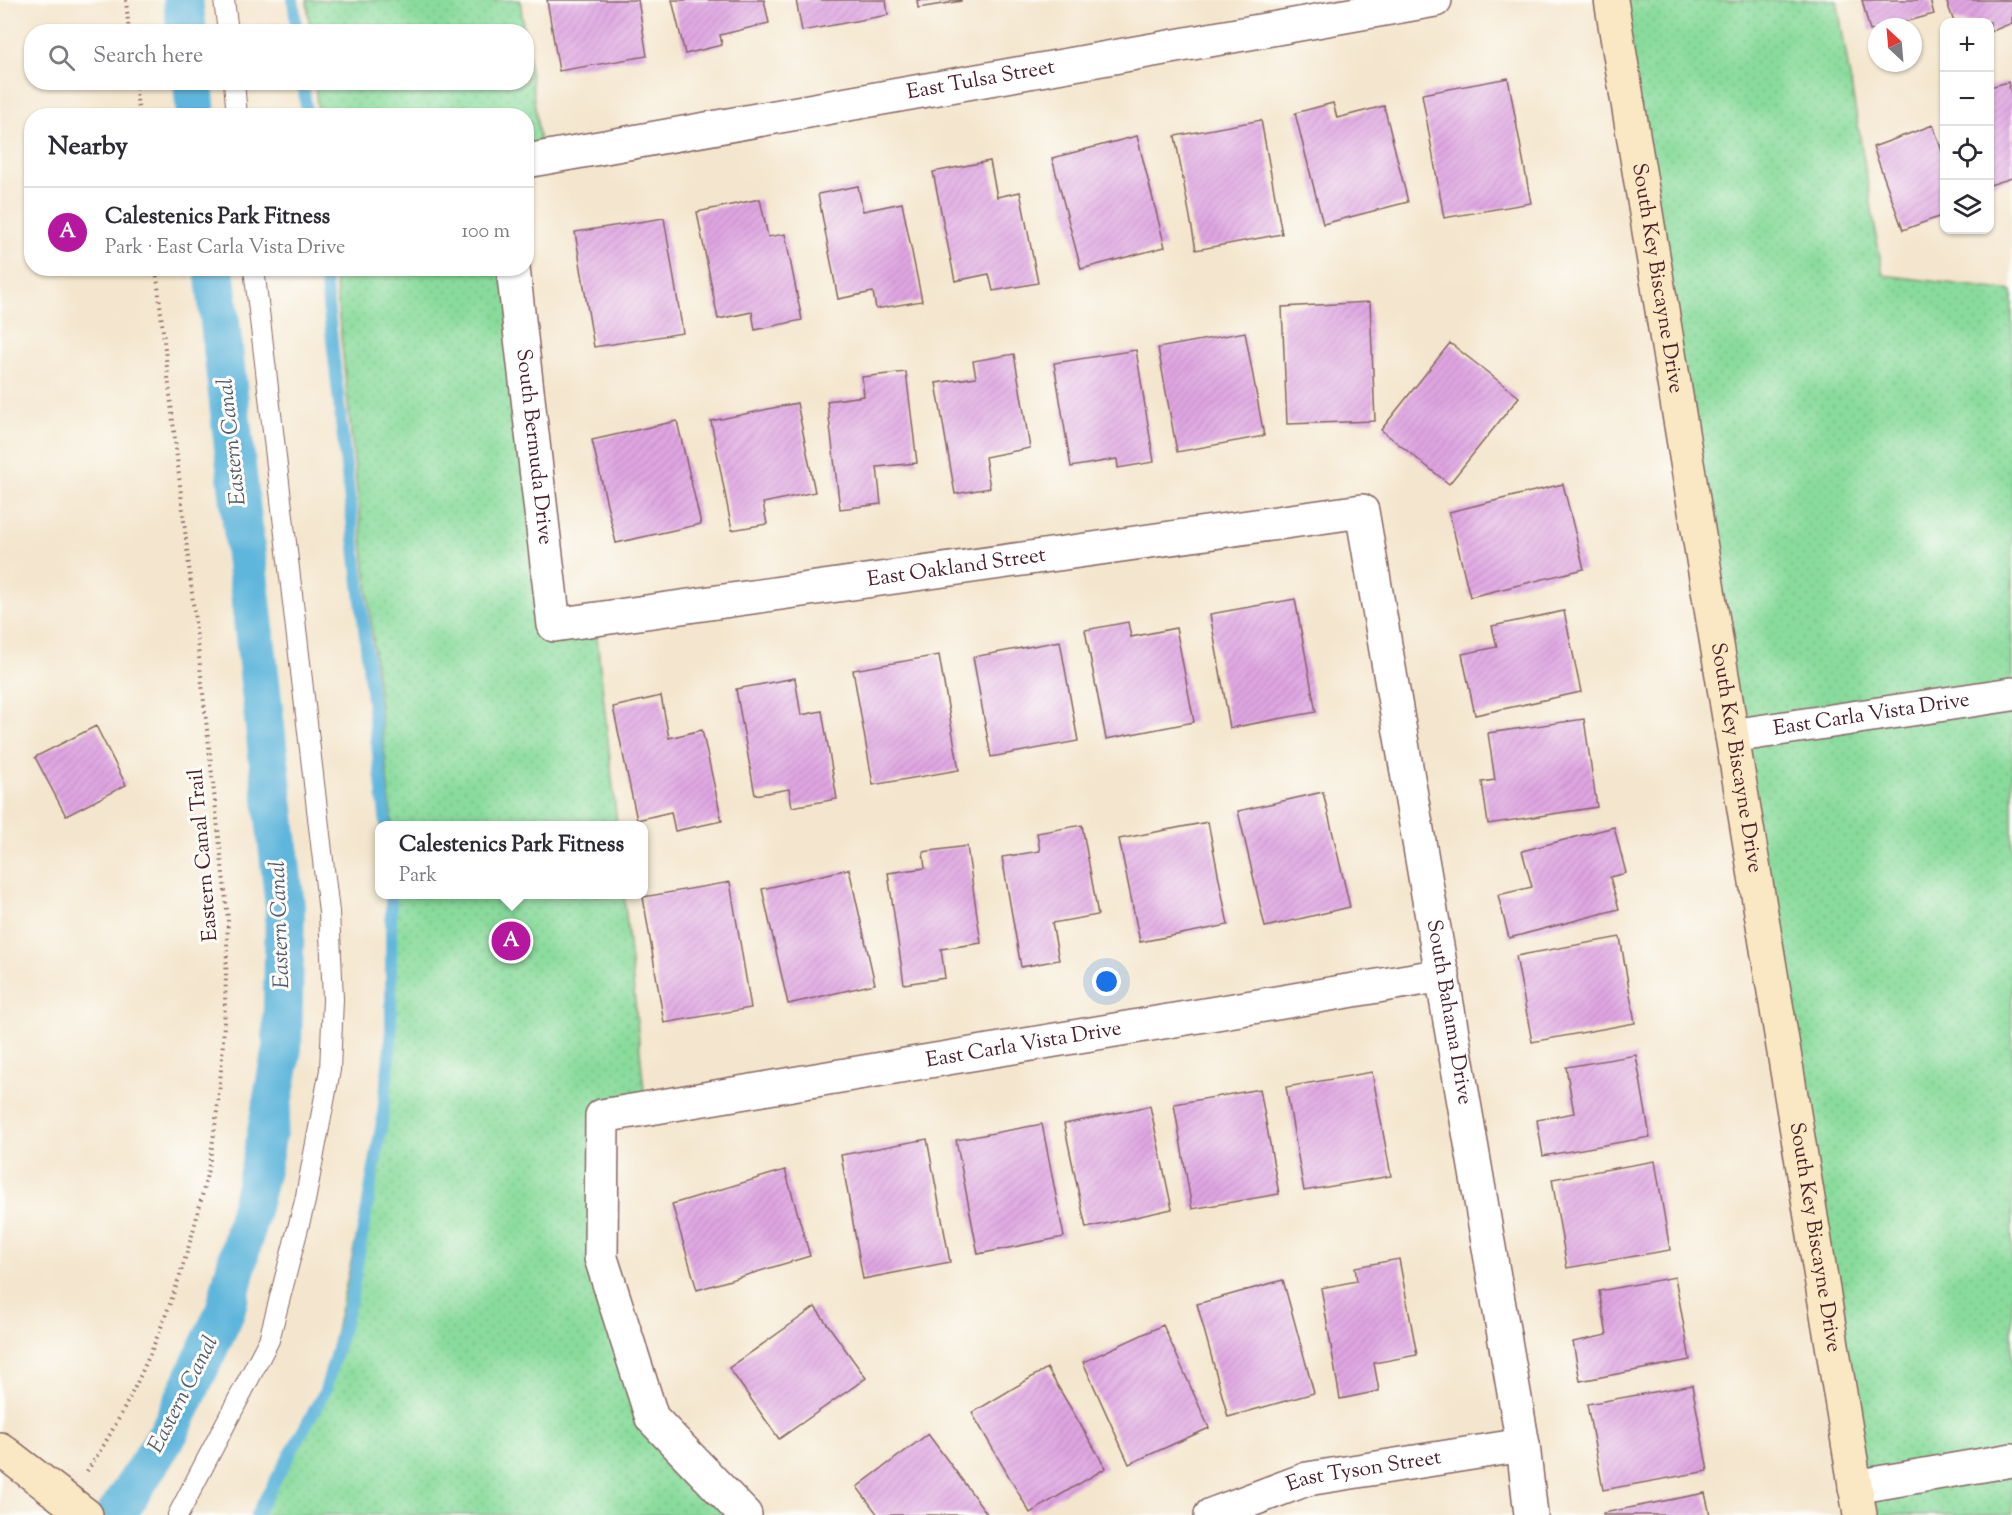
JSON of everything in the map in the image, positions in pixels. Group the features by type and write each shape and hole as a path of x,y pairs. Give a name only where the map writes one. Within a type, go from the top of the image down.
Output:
{"street":[{"name":"East Tulsa Street","path":"534,160 1435,0"},
{"name":"South Key Biscayne Drive","path":"1611,0 1858,1501"},
{"name":"South Bermuda Drive","path":"514,276 554,625"},
{"name":"East Oakland Street","path":"554,625 1362,511"},
{"name":"South Bahama Drive","path":"1362,511 1523,1445 1531,1515"},
{"name":"East Carla Vista Drive","path":"1732,736 2012,694"},
{"name":"East Carla Vista Drive","path":"745,1515 652,1418 601,1258 602,1116 1443,975"},
{"name":"East Tyson Street","path":"1211,1515 1307,1479 1523,1445"},
{"path":"0,1449 79,1510"},
{"path":"1858,1501 2012,1460"}],"lane":[{"path":"224,0 227,24"},
{"path":"235,90 236,108"},
{"path":"178,1515 269,1340 305,1201 330,1070 333,999 329,912 255,276"}],"path":[{"path":"126,0 128,24"},
{"path":"136,90 138,108"},
{"name":"Eastern Canal Trail","path":"79,1510 114,1429 144,1368 171,1297 209,1163 219,1090 228,919 157,276"}],"green space":[{"path":"307,0 520,0 523,24 309,24"},
{"path":"1611,0 1837,0 1883,275 2012,291 2012,1515 1860,1515"},
{"path":"316,90 533,90 542,158 534,160 534,108 317,108"},
{"path":"335,276 514,276 554,625 595,619 617,821 392,821"},
{"path":"393,899 624,899 646,1109 602,1116 601,1258 652,1418 745,1515 252,1515 319,1408 391,1079"}],"building":[{"path":"547,0 638,0 647,56 559,71"},
{"path":"672,0 764,0 769,23 720,35 722,45 685,54"},
{"path":"796,0 886,0 888,15 802,31"},
{"path":"917,0 961,0 961,1 918,8"},
{"path":"1862,0 1930,0 1934,14 1919,18 1868,18 1868,23"},
{"path":"1946,0 2012,0 2012,23 1994,30 1994,18 1953,18"},
{"path":"1508,78 1531,203 1444,218 1422,94"},
{"path":"2008,82 2012,98 2012,178 1994,184 1994,126 1994,86"},
{"path":"1333,103 1337,118 1384,106 1408,202 1323,224 1295,113"},
{"path":"1261,120 1282,234 1196,250 1175,136"},
{"path":"1933,125 1940,145 1940,216 1903,230 1873,147"},
{"path":"1137,136 1165,247 1081,269 1052,158"},
{"path":"990,161 997,197 1020,192 1038,283 993,291 989,274 955,281 933,172"},
{"path":"858,186 863,211 902,203 922,301 876,309 873,292 838,299 818,194"},
{"path":"760,199 768,237 785,234 802,320 755,330 752,312 718,319 697,212"},
{"path":"664,218 683,333 594,347 575,232"},
{"path":"1370,302 1375,421 1287,424 1282,307"},
{"path":"1245,332 1264,436 1177,452 1158,348"},
{"path":"1450,343 1519,397 1449,484 1381,430"},
{"path":"1136,350 1154,462 1118,468 1117,459 1071,467 1054,363"},
{"path":"1014,354 1030,448 985,457 990,488 955,494 936,383 976,377 973,361"},
{"path":"906,372 917,463 877,467 881,504 840,509 827,401 864,396 862,377"},
{"path":"797,403 815,492 763,503 767,524 732,530 711,421"},
{"path":"677,421 701,524 616,543 592,440"},
{"path":"1563,484 1584,569 1470,597 1449,512"},
{"path":"1295,599 1316,712 1230,728 1210,614"},
{"path":"1564,611 1581,692 1475,715 1462,654 1497,647 1492,626"},
{"path":"1128,622 1131,637 1176,628 1194,722 1106,739 1085,630"},
{"path":"1060,641 1078,741 991,757 973,657"},
{"path":"939,655 959,770 873,785 853,670"},
{"path":"795,678 801,715 822,711 837,799 792,807 789,789 755,795 736,689"},
{"path":"661,696 669,738 702,730 722,821 675,831 671,812 637,820 613,707"},
{"path":"1584,719 1597,807 1488,824 1482,782 1495,780 1488,733"},
{"path":"96,726 126,785 66,816 35,757"},
{"path":"1323,792 1350,907 1265,927 1238,811"},
{"path":"1208,822 1228,925 1140,942 1119,839"},
{"path":"1082,825 1098,915 1052,923 1059,960 1021,967 1002,857 1040,851 1037,833"},
{"path":"1614,827 1626,873 1610,877 1619,909 1509,938 1498,895 1532,887 1522,851"},
{"path":"967,846 981,943 941,949 945,978 904,984 888,873 925,868 923,852"},
{"path":"849,869 875,984 788,1004 762,889"},
{"path":"730,882 751,1008 664,1023 643,899 648,899 648,896"},
{"path":"1620,937 1635,1023 1532,1042 1516,956"},
{"path":"1636,1055 1650,1137 1543,1156 1537,1120 1574,1113 1566,1067"},
{"path":"1372,1072 1391,1176 1304,1191 1286,1087"},
{"path":"1260,1089 1279,1194 1192,1209 1174,1104"},
{"path":"1150,1106 1172,1209 1086,1228 1064,1124"},
{"path":"1042,1124 1064,1237 978,1254 956,1140"},
{"path":"927,1139 950,1262 863,1279 841,1155"},
{"path":"1655,1161 1670,1250 1567,1268 1552,1179"},
{"path":"785,1170 810,1256 697,1290 672,1204"},
{"path":"1399,1259 1417,1355 1374,1363 1379,1391 1340,1399 1321,1288 1357,1281 1355,1267"},
{"path":"1675,1277 1690,1360 1580,1381 1573,1342 1607,1335 1599,1291"},
{"path":"1283,1280 1314,1393 1228,1417 1197,1304"},
{"path":"815,1307 866,1378 779,1439 729,1368"},
{"path":"1163,1325 1209,1428 1129,1464 1083,1362"},
{"path":"1047,1368 1106,1468 1030,1513 972,1413"},
{"path":"1692,1385 1708,1471 1603,1490 1587,1404"},
{"path":"928,1434 988,1515 878,1515 857,1487"},
{"path":"1705,1493 1710,1515 1603,1515 1603,1513"}],"waterway":[{"name":"Eastern Canal","path":"183,0 186,24"},
{"path":"293,0 296,24"},
{"name":"Eastern Canal","path":"194,90 195,108"},
{"path":"304,90 306,108"},
{"name":"Eastern Canal","path":"116,1515 169,1432 225,1312 261,1165 282,1048 285,907 215,276"},
{"path":"325,276 385,821"},
{"path":"256,1515 325,1391 351,1299 382,1122 391,1039 391,899"}],"place":[{"name":"Calestenics Park Fitness","path":"511,941"}]}
